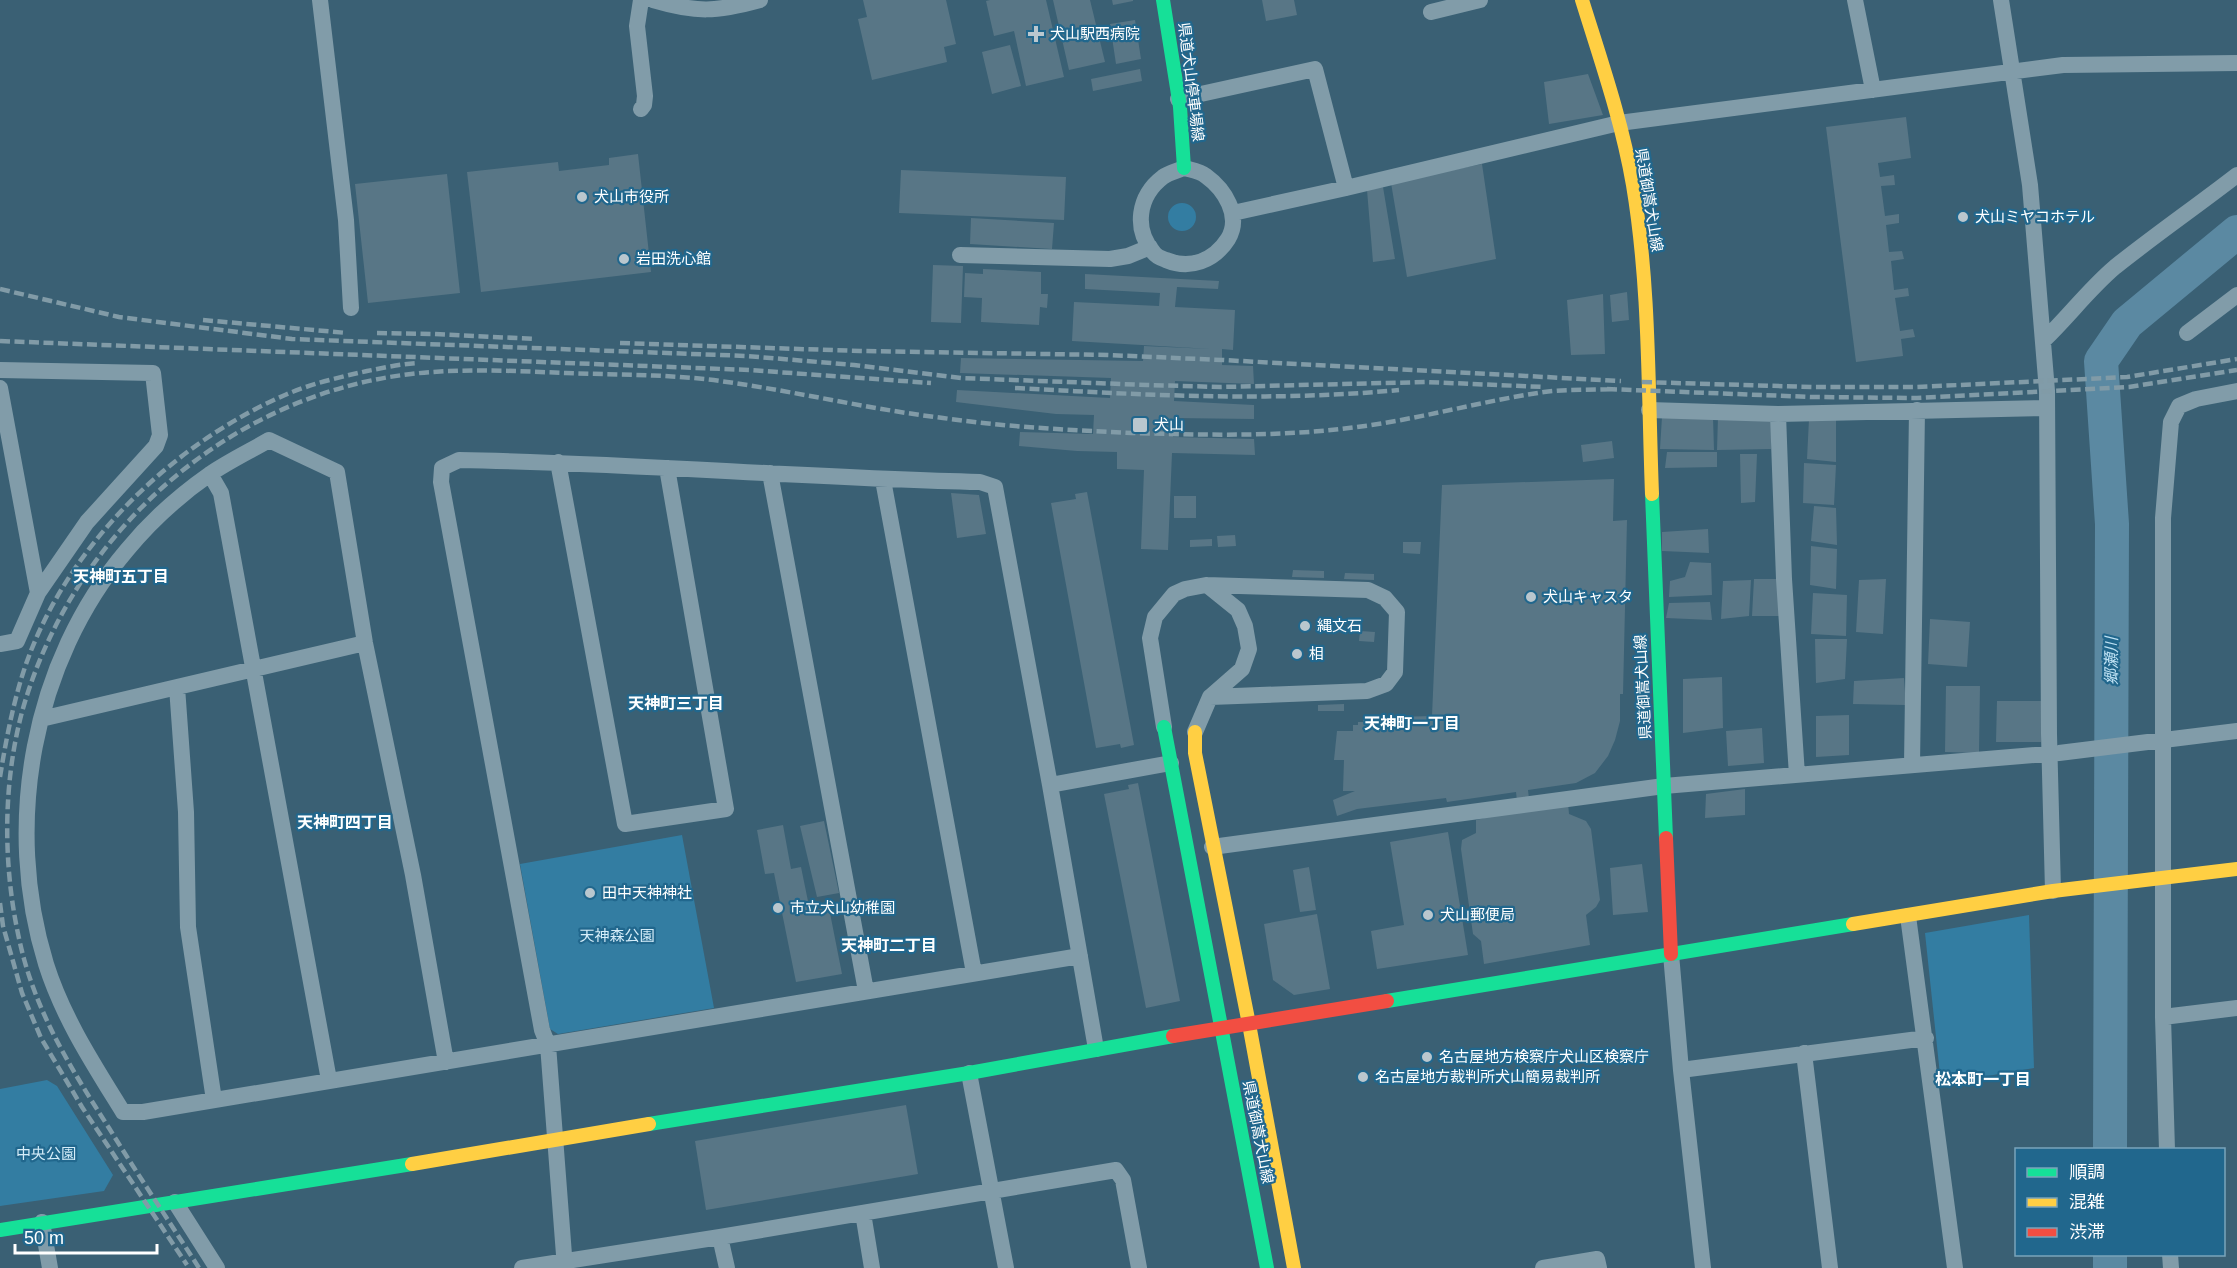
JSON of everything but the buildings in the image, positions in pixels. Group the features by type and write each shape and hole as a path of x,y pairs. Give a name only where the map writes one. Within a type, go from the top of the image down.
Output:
{"street":[{"path":"320,0 346,220 351,308"},
{"path":"641,0 637,26 645,96 641,109"},
{"path":"653,0 693,11 730,8 760,0"},
{"name":"県道犬山停車場線","path":"1163,0 1179,99 1184,168"},
{"path":"1431,12 1480,0"},
{"name":"県道御嵩犬山線","path":"1582,0 1619,123 1633,185 1648,321 1659,699 1665,786 1671,954"},
{"path":"1855,0 1873,90"},
{"path":"2001,0 2030,185 2044,340 2054,753 2053,891"},
{"path":"1233,213 1619,123 2063,65 2237,63"},
{"path":"1179,99 1315,69 1346,188"},
{"path":"1184,168 1204,174 1223,192 1233,213 1230,235 1221,250 1201,263 1178,265 1155,255 1143,235 1140,210 1149,190 1165,175 1184,168"},
{"path":"2044,340 2064,321 2087,293 2115,267 2237,175"},
{"path":"960,255 1110,259 1128,256 1150,247"},
{"path":"2187,333 2237,295"},
{"path":"0,370 153,373 160,435 156,446 87,522 38,593 17,641 0,644"},
{"path":"0,388 38,593"},
{"path":"2167,1148 2159,741 2163,518 2171,422 2180,406 2196,399 2237,391"},
{"path":"1649,410 1778,414 2047,408"},
{"path":"1912,765 1917,410"},
{"path":"1778,414 1784,579 1797,775"},
{"path":"446,1062 412,875 365,643 337,472 269,440 210,474 165,510 126,550 84,610 65,651 41,719 28,785 26,846 32,901 46,964 69,1021 123,1112 143,1112 329,1080 446,1062 1080,956"},
{"path":"564,1264 548,1045 542,1030 509,858 441,482 442,468 459,460 558,462 883,480 980,482 995,488 1096,1049"},
{"path":"558,462 625,824 726,809 668,468"},
{"path":"770,473 866,991"},
{"path":"210,474 220,493 329,1080"},
{"path":"883,480 974,973"},
{"path":"1195,732 1210,697 1242,669 1249,649 1245,626 1238,610 1206,585"},
{"path":"1164,727 1150,638 1155,617 1174,594 1185,589 1206,585 1368,590 1385,598 1397,612 1395,672 1386,684 1367,691 1210,697"},
{"path":"41,719 365,643"},
{"path":"177,687 186,812 188,927 214,1100"},
{"name":"県道御嵩犬山線","path":"1164,727 1267,1268"},
{"path":"1212,847 1665,786 2054,753 2237,731"},
{"name":"県道御嵩犬山線","path":"1195,732 1195,753 1212,847 1249,1024 1294,1268"},
{"path":"1050,785 1171,763"},
{"path":"0,1230 716,1112 969,1073 1096,1049 2053,891 2237,869"},
{"path":"1908,916 1955,1268"},
{"path":"1671,954 1702,1268"},
{"path":"2163,1017 2237,1008"},
{"path":"1681,1070 1926,1038"},
{"path":"1804,1053 1830,1268"},
{"path":"969,1073 1006,1268"},
{"path":"522,1268 564,1264 1116,1170 1123,1180 1139,1268"},
{"path":"175,1202 217,1268"},
{"path":"862,1213 872,1268"},
{"path":"42,1222 50,1268"},
{"path":"720,1237 727,1268"},
{"path":"1543,1268 1597,1259 1599,1268"}],"green space":[{"path":"1182,203 1192,207 1196,217 1192,227 1182,231 1172,227 1168,217 1172,207"},
{"name":"天神森公園","path":"682,835 714,1008 558,1034 550,1029 520,864"},
{"path":"2029,915 2034,1068 1941,1084 1925,933"},
{"name":"中央公園","path":"47,1080 57,1086 113,1175 104,1191 0,1206 0,1089"}],"waterway":[{"name":"郷瀬川","path":"2110,1148 2112,524 2101,361 2127,323 2237,232"},
{"name":"郷瀬川","path":"2110,1256 2110,1268"}],"railway":[{"path":"0,289 119,317 292,339 747,356 854,365 961,378 1221,387 1426,382 1544,387"},
{"path":"203,320 347,333"},
{"path":"377,333 536,339"},
{"path":"0,341 749,370 931,383"},
{"path":"620,343 860,351 1108,355 1621,381"},
{"path":"1642,382 1812,387 1917,387 2127,377 2237,359"},
{"path":"0,777 17,694 43,623 67,581 95,541 127,505 163,471 242,416 285,395 315,384 392,366 417,363"},
{"path":"1607,389 1812,397 1917,398 2129,387 2237,370"},
{"path":"199,1268 84,1088 49,1026 31,982 17,929 7,836 10,773 22,712 45,648 78,587 118,533 166,485 220,444 279,411 343,387 411,374 450,371 682,377 748,385 887,410 966,421 1061,429 1188,434 1273,434 1329,430 1404,419 1544,392 1615,389"},
{"path":"1015,388 1159,395 1255,396 1303,396 1399,390"},
{"path":"0,903 3,926 22,993 41,1038 82,1107 187,1265"}],"traffic: fast":[{"path":"1163,0 1180,107 1184,168"},
{"path":"1652,494 1666,838"},
{"path":"1164,727 1267,1268"},
{"path":"1387,1001 1853,924"},
{"path":"649,1124 969,1073 1173,1036"},
{"path":"0,1230 412,1164"}],"traffic: slow":[{"path":"1582,0 1623,138 1639,223 1647,339 1652,494"},
{"path":"1195,732 1195,753 1249,1024 1294,1268"},
{"path":"1853,924 2053,891 2237,869"},
{"path":"412,1164 649,1124"}],"traffic: jam":[{"path":"1666,838 1671,954"},
{"path":"1173,1036 1387,1001"}],"place":[{"name":"犬山駅西病院","path":"1036,34"},
{"name":"犬山市役所","path":"582,197"},
{"name":"犬山ミヤコホテル","path":"1963,217"},
{"name":"岩田洗心館","path":"624,259"},
{"name":"犬山","path":"1140,425"},
{"name":"犬山キャスタ","path":"1531,597"},
{"name":"縄文石","path":"1305,626"},
{"name":"相","path":"1297,654"},
{"name":"田中天神神社","path":"590,893"},
{"name":"市立犬山幼稚園","path":"778,908"},
{"name":"犬山郵便局","path":"1428,915"},
{"name":"名古屋地方検察庁犬山区検察庁","path":"1427,1057"},
{"name":"名古屋地方裁判所犬山簡易裁判所","path":"1363,1077"}],"district":[{"name":"天神町五丁目","path":"121,576"},
{"name":"天神町三丁目","path":"676,703"},
{"name":"天神町一丁目","path":"1412,723"},
{"name":"天神町四丁目","path":"345,822"},
{"name":"天神町二丁目","path":"889,945"},
{"name":"松本町一丁目","path":"1983,1079"}]}
